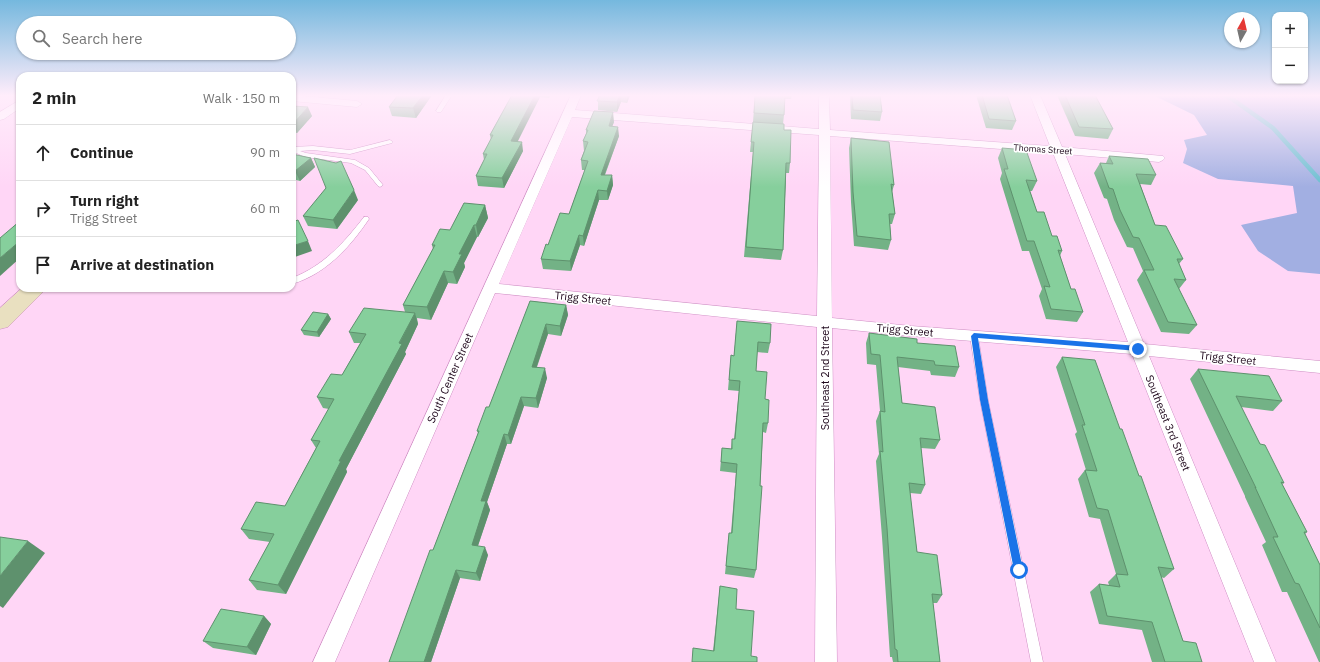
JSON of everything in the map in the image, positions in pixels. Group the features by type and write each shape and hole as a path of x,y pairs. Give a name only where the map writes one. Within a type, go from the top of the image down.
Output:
{"street":[{"name":"South Center Street","path":"324,662 562,126"},
{"name":"Thomas Street","path":"733,126 1159,158"},
{"name":"Southeast 2nd Street","path":"824,126 826,662"},
{"name":"Southeast 3rd Street","path":"1048,126 1265,662"},
{"name":"Trigg Street","path":"490,288 825,322 1138,349 1320,367"},
{"path":"0,321 31,292"}],"lane":[{"path":"296,149 313,148 350,152 390,142"},
{"path":"296,151 305,155 353,160 367,169 380,185"},
{"path":"296,280 306,276 326,264 347,245 366,219"},
{"path":"974,336 985,407 1037,662"}],"shaded area":[{"path":"1201,126 1320,126 1320,274 1288,271 1258,251 1241,225 1297,213 1293,186 1218,179 1183,163 1187,149 1184,140 1207,135"}],"building":[{"path":"495,126 519,126 511,141 522,142 502,178 476,176 487,154 483,154 493,135 490,135"},
{"path":"588,126 618,127 601,175 612,175 607,191 598,190 583,236 579,235 570,261 541,259 560,213 569,214 588,161 581,160 588,142 583,141 588,130 586,130"},
{"path":"753,126 784,126 784,130 791,130 790,163 786,163 783,250 746,247 754,142 751,142"},
{"path":"1079,126 1111,126 1113,129"},
{"path":"851,138 889,142 894,185 891,184 895,214 889,214 891,240 857,236 853,192"},
{"path":"1002,148 1026,150 1037,181 1026,180 1037,212 1044,212 1052,236 1057,236 1062,251 1058,250 1071,289 1075,289 1083,312 1051,309 1044,286 1050,287 1034,241 1027,241 1004,169 1008,169"},
{"path":"296,155 311,158 296,170"},
{"path":"1109,156 1148,159 1156,175 1136,174 1155,225 1166,226 1183,259 1177,259 1186,280 1174,279 1197,325 1168,322 1144,270 1154,270 1139,238 1133,237 1120,210 1113,189 1109,188 1100,163 1113,164"},
{"path":"314,158 336,163 341,161 354,190 333,220 303,216 326,188"},
{"path":"464,203 485,205 476,225 474,225 459,254 462,254 453,272 444,271 427,307 403,305 435,245 432,245 440,229 450,230"},
{"path":"298,220 308,241 296,245 296,221"},
{"path":"16,224 16,244 0,258 0,238"},
{"path":"530,301 566,305 560,326 546,324 532,367 545,368 536,398 521,397 508,435 504,434 481,501 486,501 472,545 485,547 476,573 456,570 424,662 389,662 430,550 433,550 479,431 477,431 486,407 489,407"},
{"path":"364,308 415,313 399,343 402,344 339,461 341,461 278,585 249,580 274,534 241,529 256,502 285,506 320,441 311,440 334,399 317,397 331,374 342,375 366,334 349,332"},
{"path":"313,312 328,314 317,332 301,330"},
{"path":"737,321 771,324 770,343 758,342 756,371 767,372 765,399 769,400 768,423 763,423 760,486 762,486 756,570 726,566 729,533 732,533 737,464 721,462 722,448 732,449 732,439 735,439 740,381 729,380 731,355 734,356"},
{"path":"869,333 917,339 917,343 955,346 959,367 935,365 934,361 897,357 902,403 935,407 940,440 920,438 925,485 909,483 917,552 937,555 942,595 932,594 940,662 898,662 897,650 895,649 880,451 883,452 880,411 885,412 880,355 871,354"},
{"path":"1062,357 1095,360 1120,429 1122,429 1139,476 1141,476 1174,569 1158,567 1183,641 1196,643 1202,662 1165,662 1152,622 1107,616 1099,584 1120,587 1116,574 1128,575 1108,510 1097,508 1085,470 1097,471 1082,425 1085,425"},
{"path":"1198,369 1269,376 1282,401 1236,396 1260,444 1265,445 1284,483 1281,482 1307,532 1304,532 1320,565 1320,628 1299,584 1295,583 1273,537 1278,537 1255,487 1256,488"},
{"path":"0,537 28,541 0,576"},
{"path":"720,586 737,589 736,609 754,611 751,656 757,657 757,662 692,662 693,648 714,651"},
{"path":"221,609 264,616 247,647 203,641"}],"waterway":[{"path":"1270,126 1320,180"}],"route":[{"path":"1019,570 984,400 974,336 1138,349"}]}
